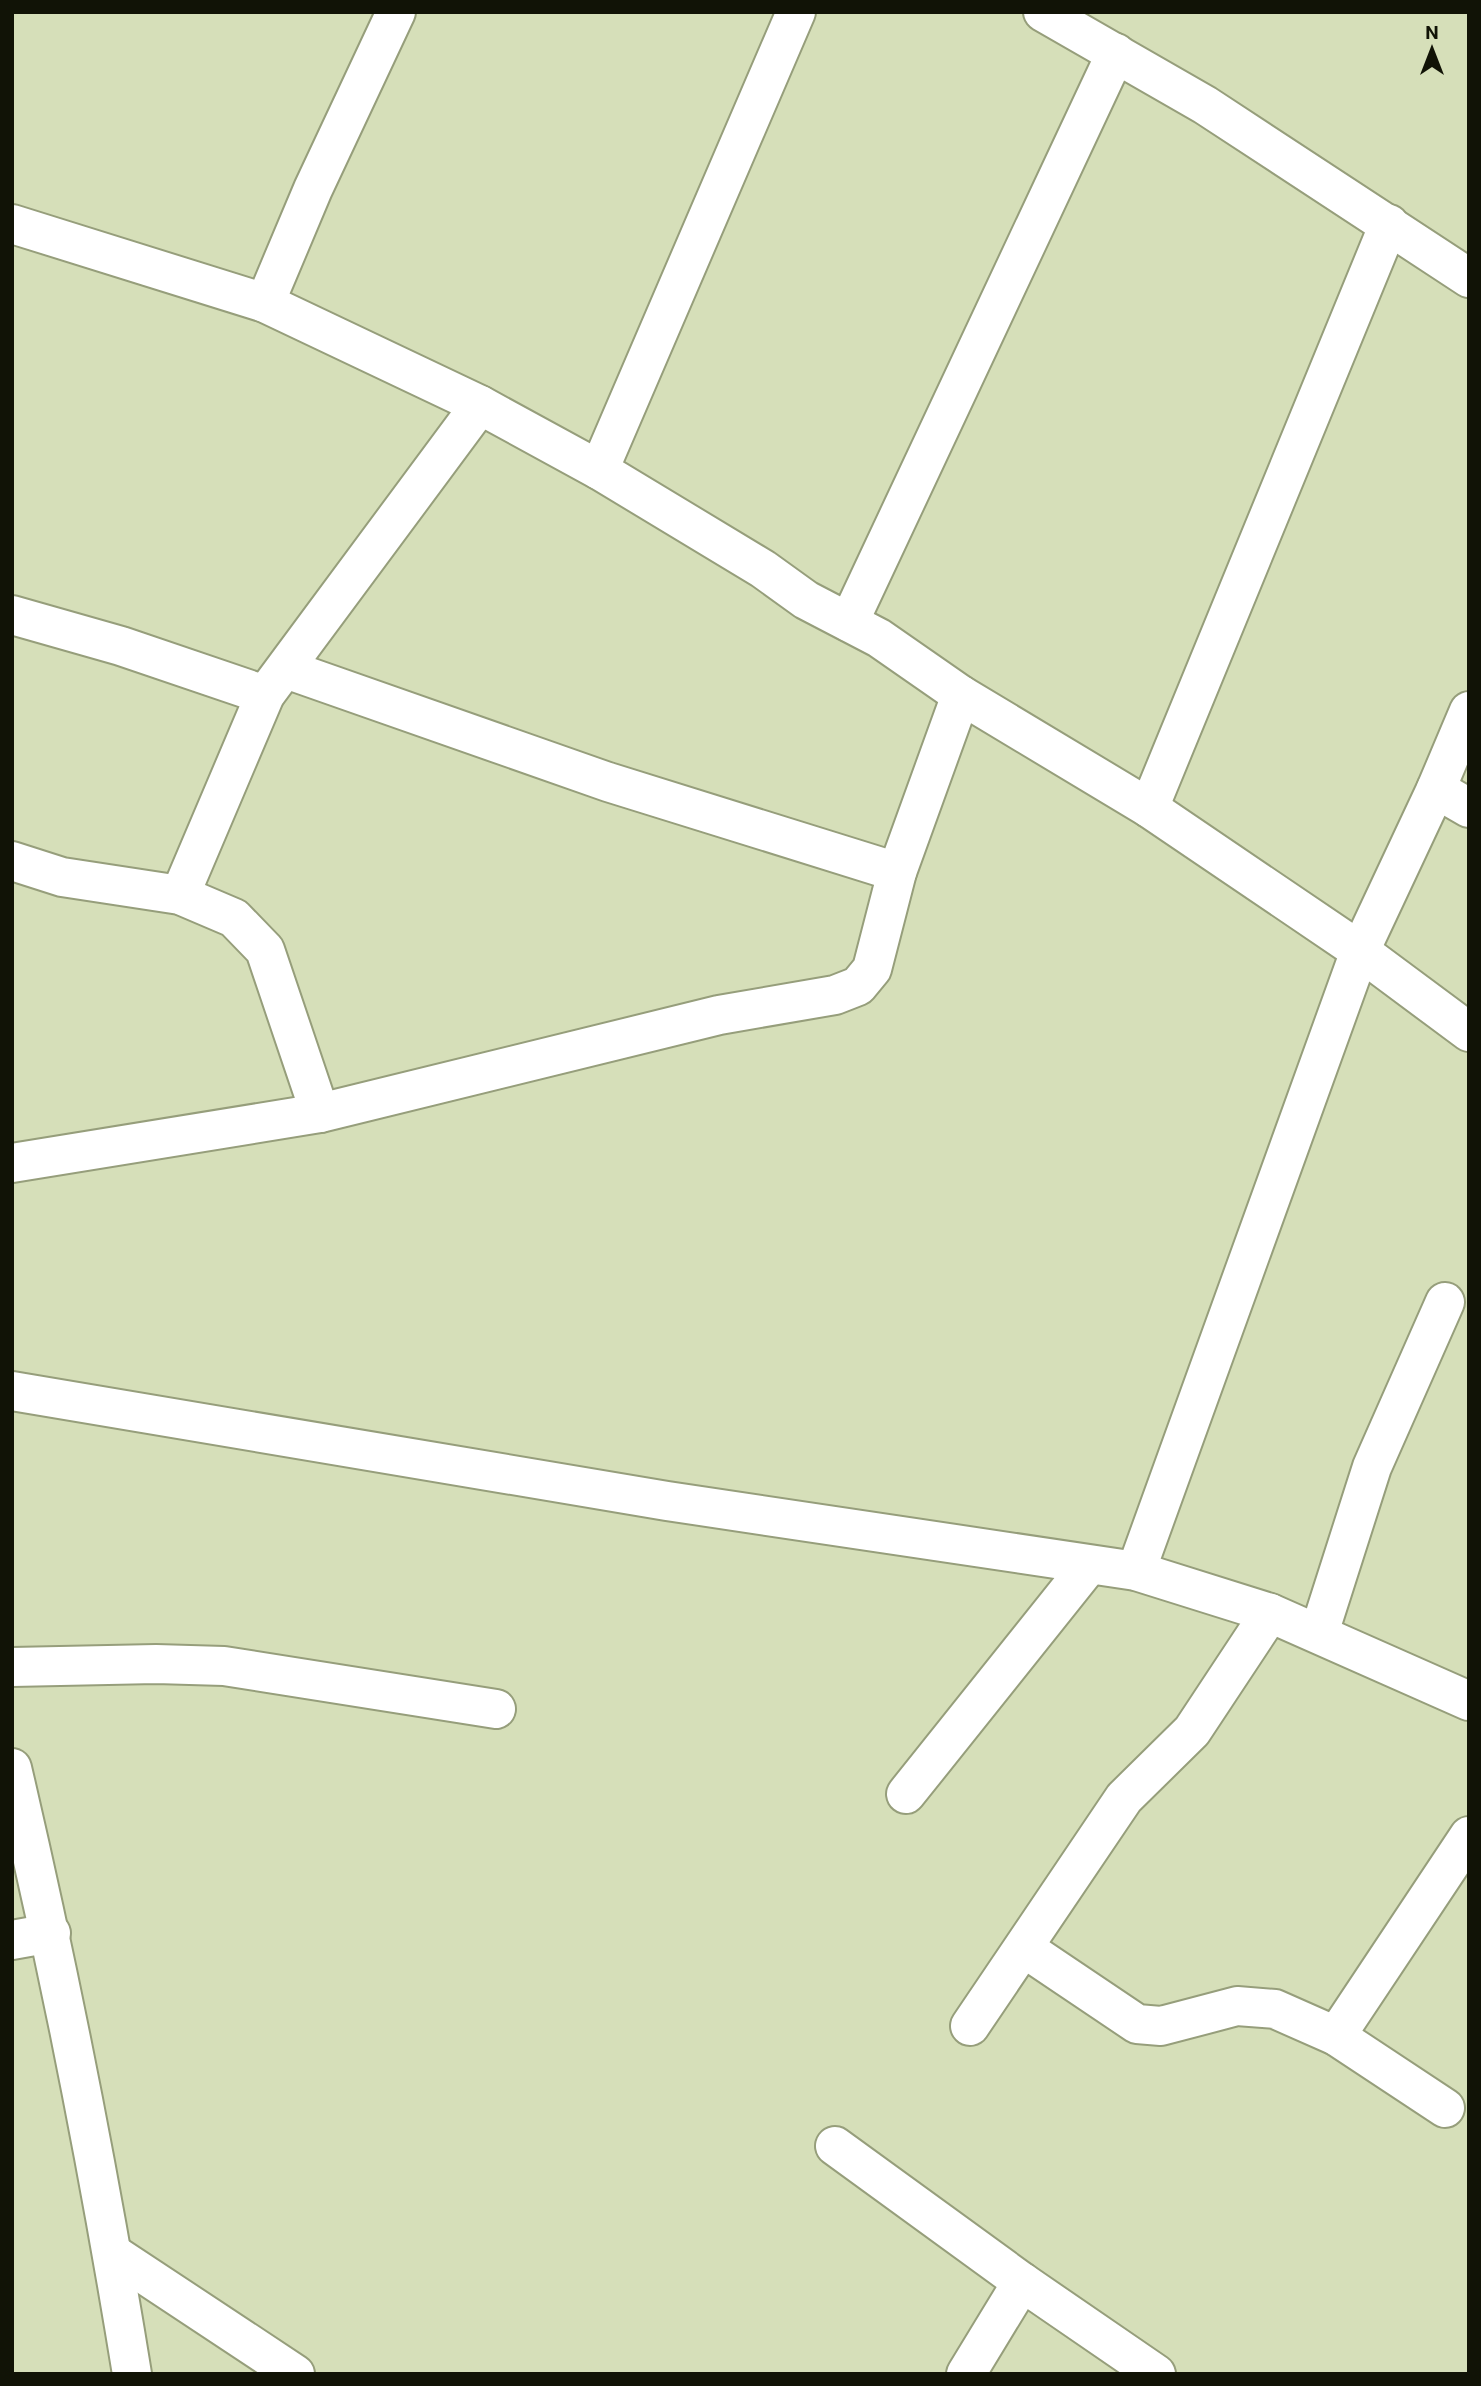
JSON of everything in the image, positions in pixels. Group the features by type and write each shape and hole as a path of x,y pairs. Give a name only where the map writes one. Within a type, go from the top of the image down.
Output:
{"street":[{"path":"265,303 313,189 396,12"},
{"path":"599,470 796,12"},
{"path":"1043,12 1205,105 1469,278"},
{"path":"849,622 1116,53"},
{"path":"12,224 265,303 480,405 599,470 763,569 806,600 879,638 961,695 1149,808 1360,951 1469,1032"},
{"path":"1149,808 1389,224"},
{"path":"180,895 276,682 480,405"},
{"path":"12,615 121,646 276,682 897,872"},
{"path":"12,1163 320,1113 719,1016 835,995 858,986 873,969 897,872 961,695"},
{"path":"1136,1571 1360,951 1436,789 1469,711"},
{"path":"1436,789 1469,808"},
{"path":"12,860 62,877 180,895 234,918 265,950 320,1113"},
{"path":"1319,1633 1372,1467 1446,1302"},
{"path":"12,1391 667,1501 1136,1571 1270,1613 1467,1695"},
{"path":"906,1794 1089,1565"},
{"path":"970,2026 1124,1798 1192,1731 1270,1613"},
{"path":"12,1667 156,1664 224,1667 496,1709"},
{"path":"12,1768 51,1933 112,2253 132,2374"},
{"path":"1336,2036 1469,1836"},
{"path":"12,1940 51,1933"},
{"path":"1024,1948 1137,2024 1161,2026 1237,2006 1275,2009 1336,2036 1446,2108"},
{"path":"835,2146 1022,2282 1156,2374"},
{"path":"112,2253 295,2374"},
{"path":"966,2374 1022,2282"}]}
